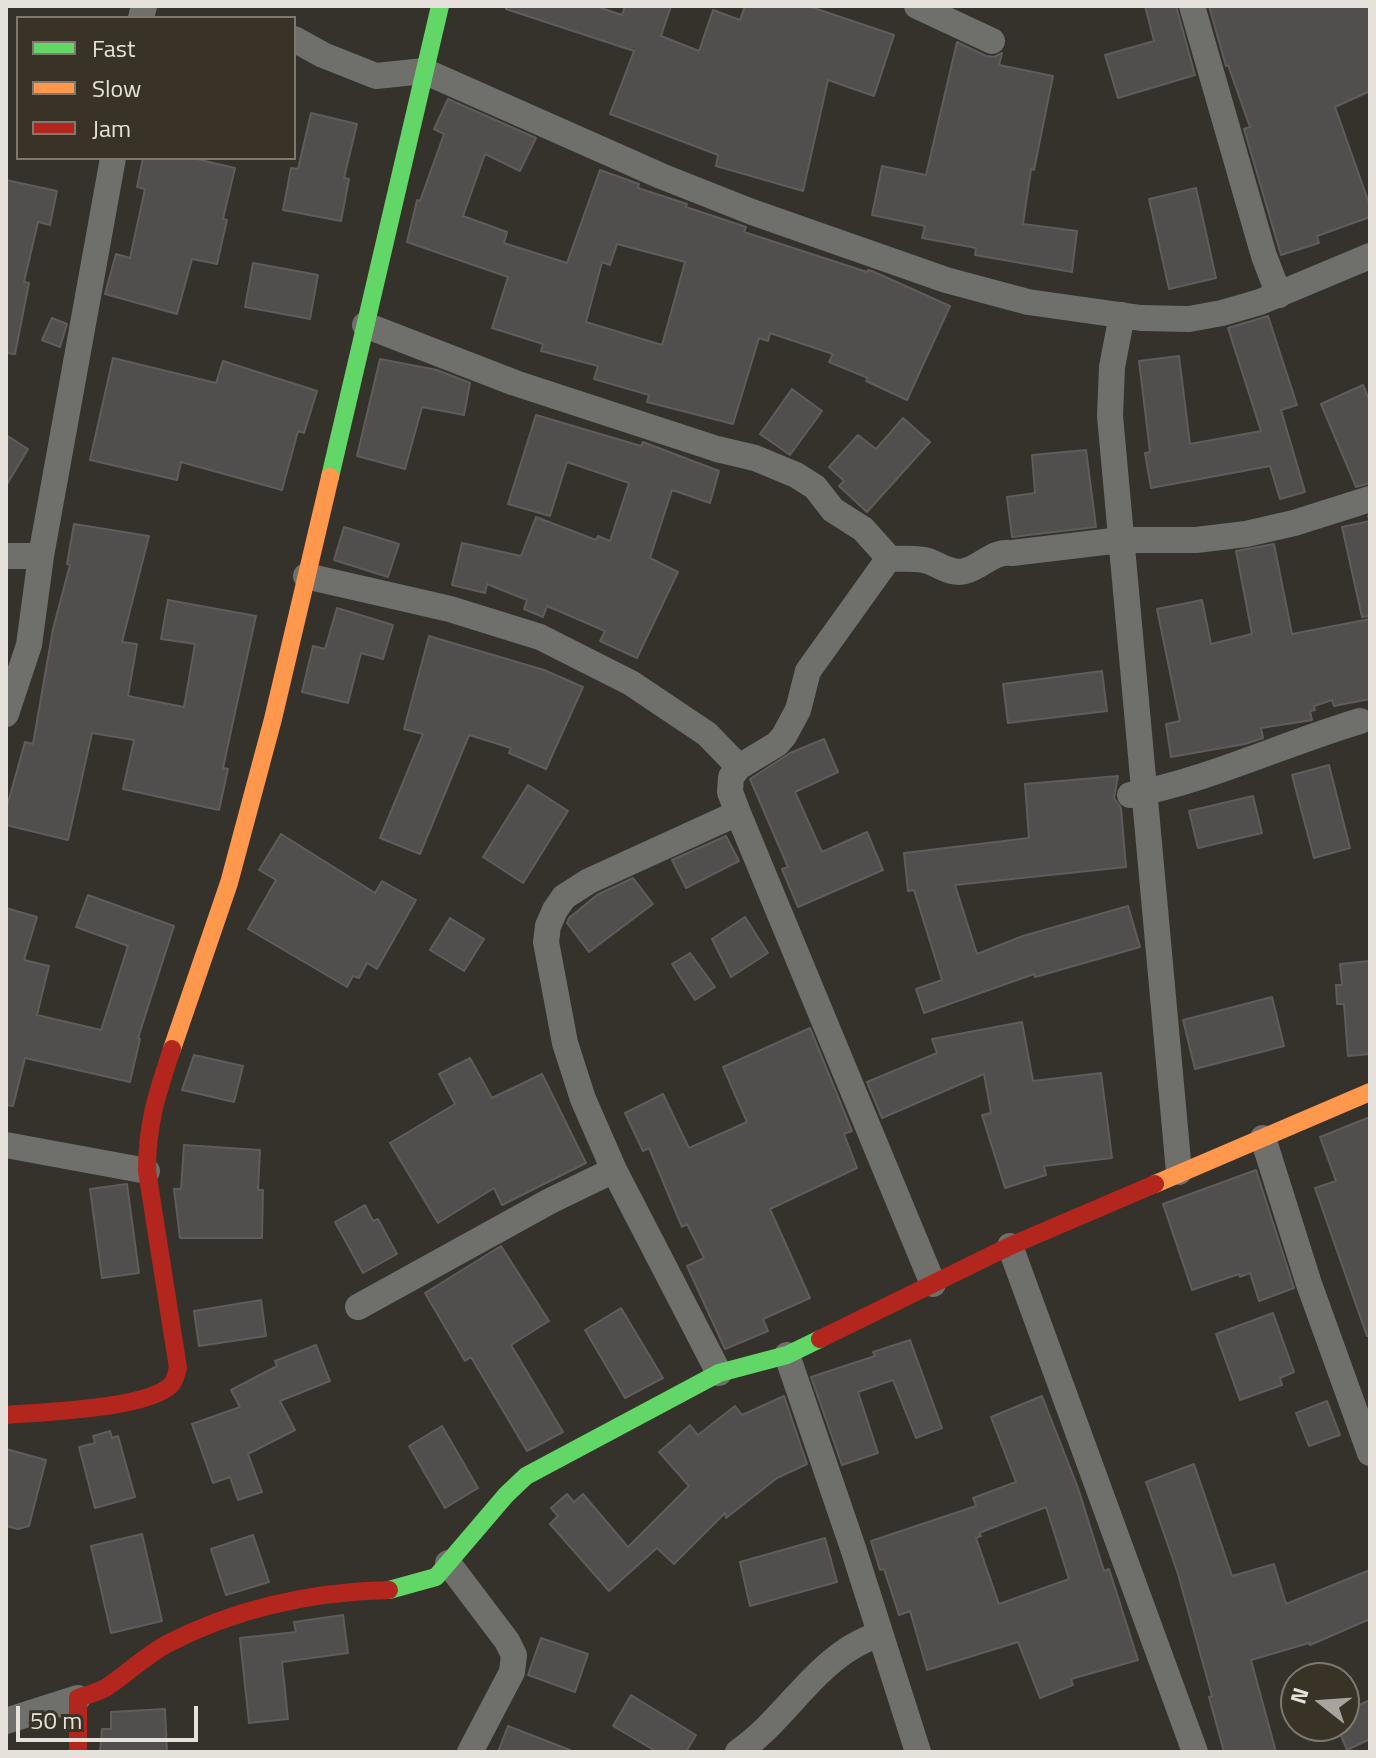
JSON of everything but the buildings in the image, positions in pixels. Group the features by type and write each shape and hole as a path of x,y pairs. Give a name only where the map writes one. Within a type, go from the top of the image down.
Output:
{"street":[{"path":"6,1415 125,1403 160,1393 171,1385 178,1368 147,1171 147,1138 153,1106 229,883 273,719 440,6"},
{"path":"917,6 992,41"},
{"path":"1192,6 1264,256 1279,295"},
{"path":"296,40 323,55 376,76 424,71 661,176 862,252 1028,302 1162,320 1189,319 1222,313 1279,295 1370,256"},
{"path":"6,714 29,645 41,556 113,160"},
{"path":"1122,315 1110,390 1112,445 1121,540 1136,794 1179,1172"},
{"path":"365,325 515,383 717,449 755,458 796,475 815,487 833,510 863,529 889,558 914,558 950,571 964,572 1004,552 1121,540 1196,540 1246,534 1294,523 1370,499"},
{"path":"6,556 41,556"},
{"path":"889,558 808,671 798,710 784,736 777,744 739,767 729,784 738,813 933,1284"},
{"path":"306,576 450,609 540,637 631,683 707,734 739,767"},
{"path":"1136,794 1196,778 1360,721"},
{"path":"719,1373 614,1170 583,1099 565,1043 546,942 548,926 564,897 589,881 738,813"},
{"path":"6,1721 105,1688 134,1664 169,1643 241,1613 316,1596 392,1590 436,1577 526,1476 719,1373 787,1355 1010,1246 1370,1092"},
{"path":"1263,1138 1309,1284 1370,1453"},
{"path":"6,1145 147,1171"},
{"path":"358,1307 550,1201 614,1170"},
{"path":"1010,1246 1195,1752"},
{"path":"787,1355 918,1752"},
{"path":"448,1563 507,1641 514,1655 512,1672 470,1752"},
{"path":"738,1752 825,1667 848,1649 880,1633"},
{"path":"78,1698 78,1752"}],"traffic: fast":[{"path":"330,477 440,6"},
{"path":"389,1590 436,1577 526,1476 719,1373 787,1355 820,1339"}],"traffic: slow":[{"path":"172,1049 229,883 273,719 330,477"},
{"path":"1155,1184 1370,1092"}],"traffic: jam":[{"path":"6,1415 117,1404 158,1393 171,1385 174,1379 178,1368 147,1171 154,1109 172,1049"},
{"path":"820,1339 1010,1246 1155,1184"},
{"path":"78,1752 78,1698 107,1687 167,1644 193,1631 275,1604 332,1594 389,1590"}]}
